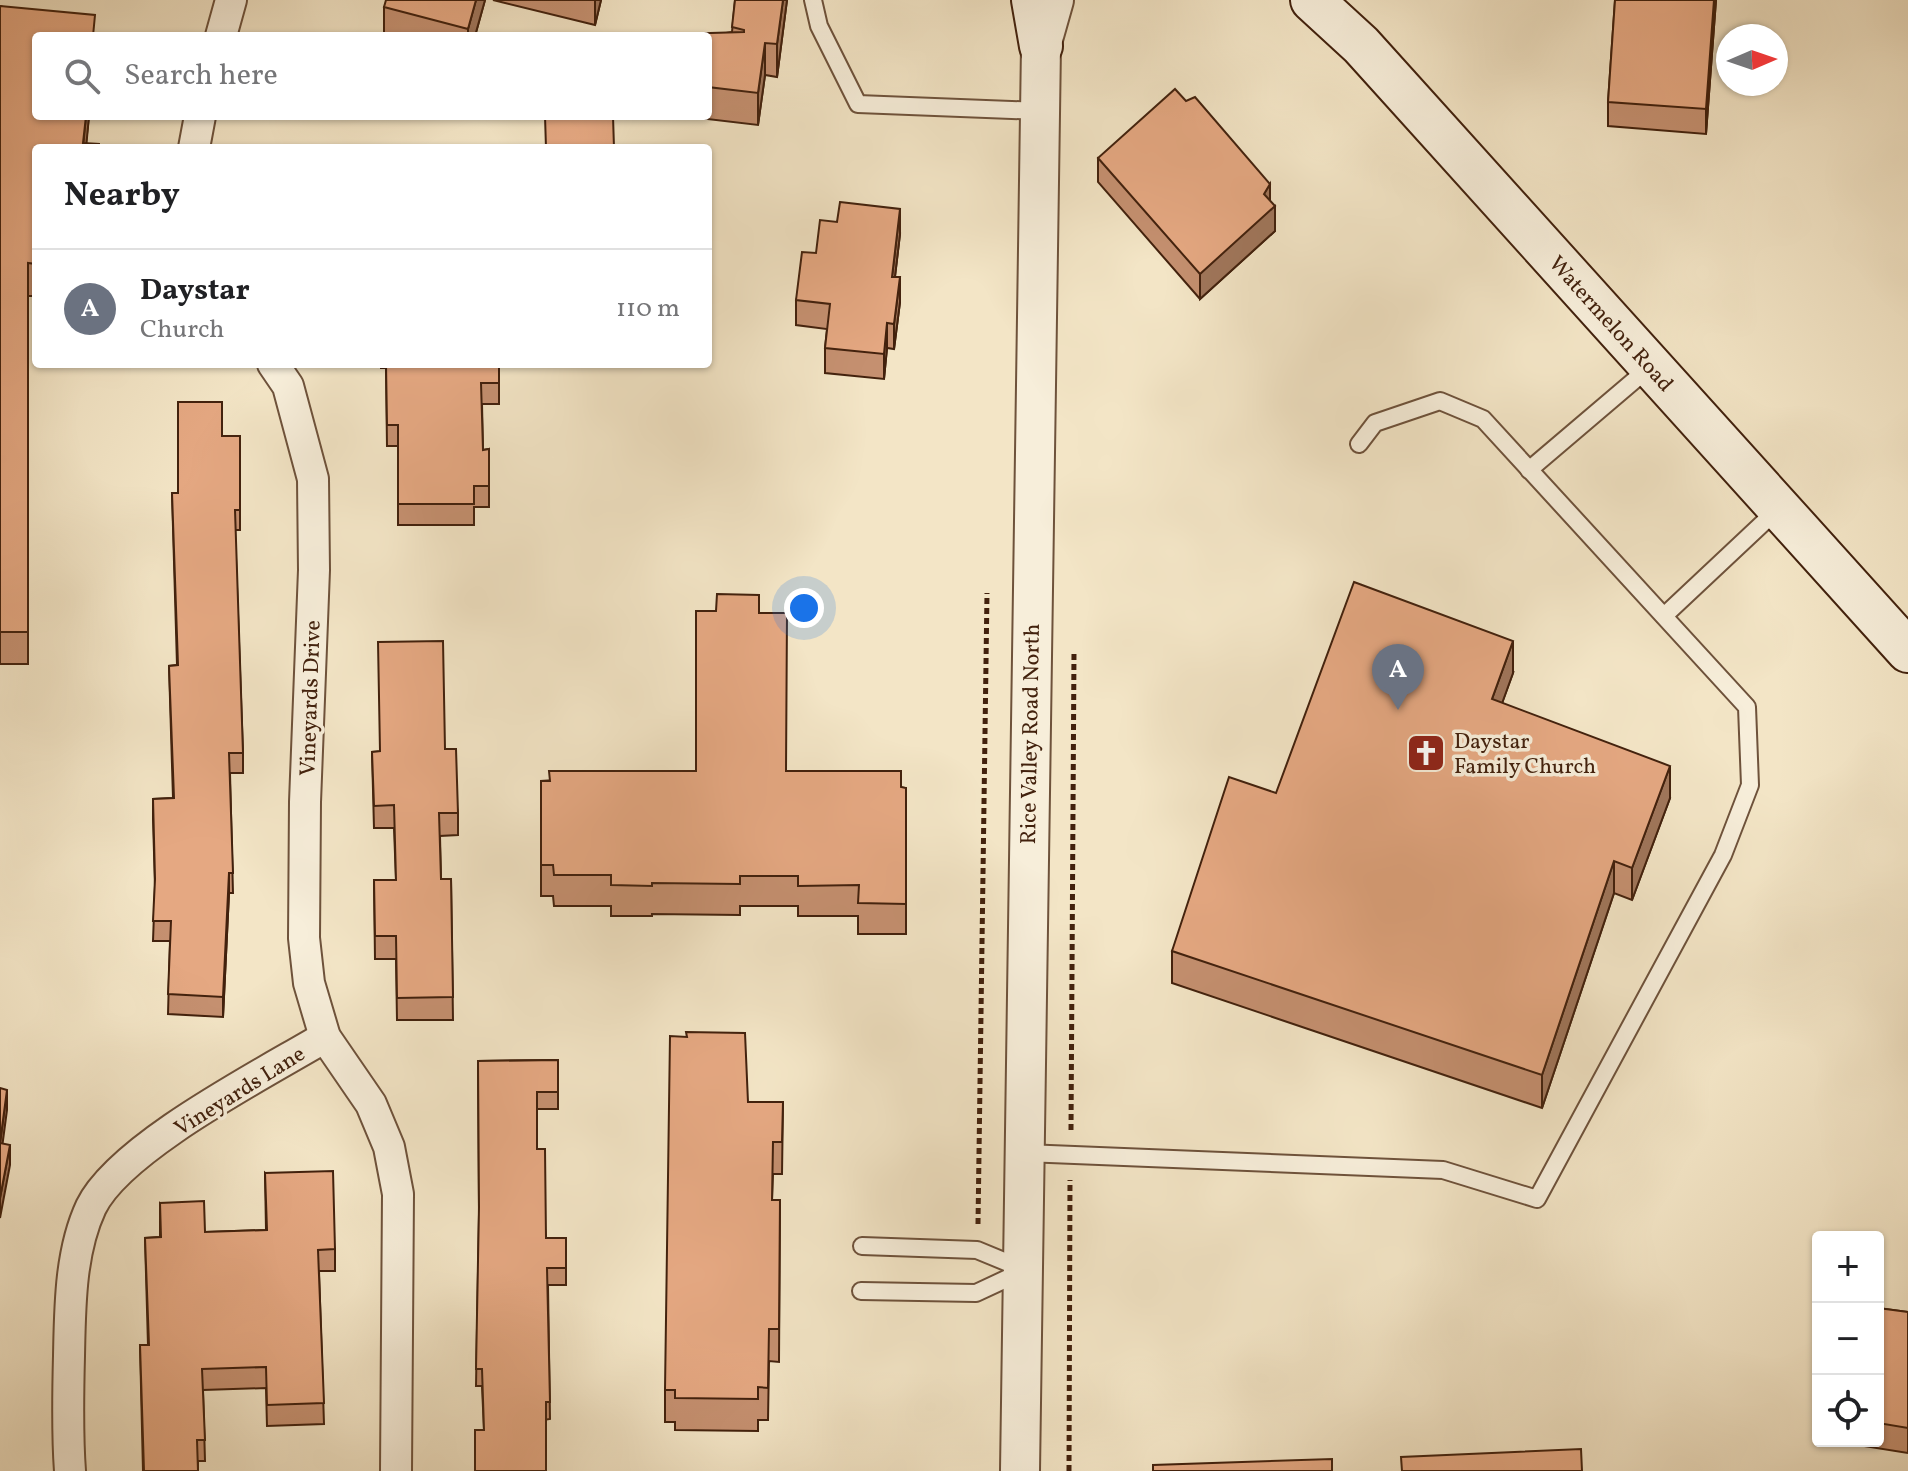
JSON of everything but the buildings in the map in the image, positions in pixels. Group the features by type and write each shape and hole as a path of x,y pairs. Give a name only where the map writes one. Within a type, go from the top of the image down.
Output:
{"main road":[{"path":"1033,0 1041,46"},
{"name":"Watermelon Road","path":"1312,0 1361,45 1908,651"}],"street":[{"path":"222,32 231,0"},
{"name":"Rice Valley Road North","path":"1020,1471 1041,46 1054,0"},
{"path":"195,144 199,120"},
{"name":"Vineyards Drive","path":"276,368 288,386 313,479 314,570 305,802 304,938 309,983 325,1037"},
{"name":"Vineyards Lane","path":"70,1471 67,1430 71,1295 78,1250 92,1206 119,1169 193,1117 325,1037 371,1104 389,1147 398,1194 396,1471"}],"lane":[{"path":"813,0 819,26 858,104 1040,111"},
{"path":"1529,470 1651,366"},
{"path":"1025,1153 1443,1170 1537,1199 1723,855 1750,785 1747,707 1483,419 1440,401 1375,423 1359,444"},
{"path":"1664,616 1779,508"},
{"path":"862,1246 977,1250 1024,1270"},
{"path":"861,1291 976,1293 1024,1270"}],"path":[{"path":"977,1250 987,593"},
{"path":"1069,1471 1074,651"}],"place":[{"name":"Daystar","path":"1398,710"},
{"name":"Daystar Family Church","path":"1426,753"}]}
